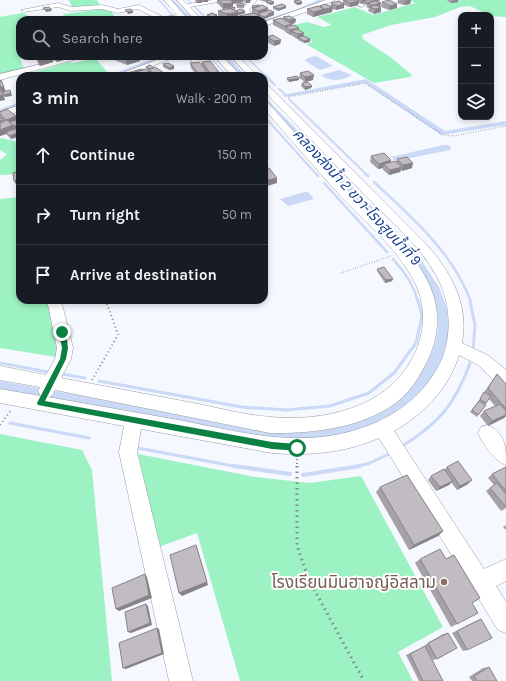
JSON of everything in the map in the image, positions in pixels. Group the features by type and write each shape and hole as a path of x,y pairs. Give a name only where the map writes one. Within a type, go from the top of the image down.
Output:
{"street":[{"path":"167,0 182,16"},
{"path":"179,0 195,16"},
{"path":"185,6 226,0"},
{"path":"250,15 245,10 254,0"},
{"path":"268,23 314,8 332,0"},
{"path":"347,0 366,2"},
{"path":"24,10 58,5 71,9 102,7 118,11 139,7 156,16"},
{"path":"276,20 289,26"},
{"path":"54,60 57,63"},
{"path":"20,72 69,60"},
{"path":"130,72 163,60"},
{"path":"195,60 198,64"},
{"path":"222,60 233,72"},
{"path":"238,60 250,72"},
{"path":"0,77 16,73"},
{"path":"0,396 20,399 46,392 87,390 270,425 294,426 350,416 376,407 398,392 413,373 424,352 431,326 429,302 418,274 337,172 270,102"},
{"path":"0,116 15,110"},
{"path":"0,373 46,392 134,421 297,448 320,446 353,439 382,428 410,413 428,395 446,370 456,347 455,310 450,288 442,272 417,241 337,172"},
{"path":"46,392 63,359 65,348 55,304"},
{"path":"456,347 479,356 497,371 506,381"},
{"path":"134,421 128,452 181,681"},
{"path":"382,428 506,622"},
{"path":"487,433 506,457"},
{"path":"481,583 506,569"}],"path":[{"path":"270,102 365,82 443,135 454,136 506,126"},
{"path":"341,273 401,252"},
{"path":"87,390 99,365 115,343 119,334 118,329 113,325 107,304"},
{"path":"0,425 20,399"},
{"path":"297,448 296,546 309,580 364,681"}],"green space":[{"path":"69,0 97,0 100,5 73,9"},
{"path":"410,0 506,0 506,17 494,16 494,12 483,12 470,6 460,7 435,17 391,25 362,35 363,39 390,57 412,75 410,77 374,83 306,44 313,42 290,26 307,22 324,27 332,25 317,17 355,7 373,15 415,3"},
{"path":"101,9 111,11 114,16 63,16 65,14"},
{"path":"22,13 28,16 16,16 16,60 20,60 25,70 0,77 0,17"},
{"path":"97,60 107,72 34,72 69,62 73,63"},
{"path":"2,138 16,142 16,174 0,175 0,160 7,154 0,150 0,139"},
{"path":"16,197 16,304 49,304 57,340 56,357 0,348 0,199"},
{"path":"0,434 82,450 92,470 112,681 0,681"},
{"path":"138,454 255,477 310,483 361,476 443,627 398,652 413,681 240,681 197,533 159,547"}],"water":[{"path":"314,56 333,66 320,70 305,61 306,59"},
{"path":"339,70 352,75 344,79 332,80 321,75"},
{"path":"448,145 451,147 450,150 400,160 394,160 391,157"},
{"path":"308,192 314,199 288,206 280,199"}],"building":[{"path":"218,0 230,0 233,3 223,4"},
{"path":"268,0 274,2 270,3 266,1"},
{"path":"299,0 302,2 297,3 294,1"},
{"path":"343,0 357,0 359,1 350,3"},
{"path":"378,0 367,3 363,1"},
{"path":"389,0 397,4 390,6 382,2"},
{"path":"339,1 344,4 336,6 331,3"},
{"path":"375,1 381,3 373,5 367,3"},
{"path":"244,3 244,5 237,6 237,4"},
{"path":"282,4 286,6 279,9 273,7"},
{"path":"325,4 333,7 314,12 307,9 318,6 324,9 320,6"},
{"path":"262,5 268,8 258,11 252,8"},
{"path":"376,5 381,8 375,9 369,7"},
{"path":"252,6 260,6 254,8"},
{"path":"49,7 51,9 45,10 43,8"},
{"path":"230,8 238,12 227,14 218,11"},
{"path":"131,9 133,11 127,12 125,10"},
{"path":"240,9 245,11 238,13 236,11"},
{"path":"269,10 274,12 266,16 257,14"},
{"path":"212,13 217,15 210,16 207,15"},
{"path":"253,13 260,16 250,16 240,16"},
{"path":"289,16 295,19 289,20 283,17"},
{"path":"281,18 292,24 284,26 273,20"},
{"path":"294,25 299,28 290,30 285,27"},
{"path":"297,29 304,33 298,34 291,31"},
{"path":"273,35 281,40 274,41 268,37"},
{"path":"304,36 310,39 304,41 298,37"},
{"path":"210,61 219,72 209,72 202,62"},
{"path":"199,62 207,72 197,72 190,63"},
{"path":"168,63 174,66 169,68 163,64"},
{"path":"150,65 154,68 150,69 146,67"},
{"path":"155,67 162,72 152,72 148,70"},
{"path":"141,69 143,70 135,72 131,72"},
{"path":"145,69 149,72 135,72"},
{"path":"308,71 314,75 305,77 300,73"},
{"path":"297,76 299,78 289,80 287,78"},
{"path":"1,80 4,87 0,87"},
{"path":"308,82 312,86 305,87 302,83"},
{"path":"0,89 3,95 0,96"},
{"path":"10,90 11,93 4,95 3,92"},
{"path":"7,109 16,116 6,120 0,112"},
{"path":"7,120 13,125 0,130 0,123"},
{"path":"16,120 16,125 14,126 10,122"},
{"path":"16,130 16,134 10,136 6,132"},
{"path":"384,153 391,160 379,164 371,156"},
{"path":"407,157 413,163 403,165 397,159"},
{"path":"395,161 402,167 390,170 384,164"},
{"path":"269,168 277,178 268,180"},
{"path":"16,172 16,181 14,181 13,173"},
{"path":"384,267 393,279 386,280 377,269"},
{"path":"497,374 506,384 506,409 488,388"},
{"path":"484,392 491,396 486,403 480,399"},
{"path":"479,401 486,405 478,415 472,410"},
{"path":"500,404 506,411 506,415 492,421 484,411"},
{"path":"458,461 472,480 460,486 447,467"},
{"path":"506,467 506,491 492,474"},
{"path":"444,469 453,481 440,487 431,476"},
{"path":"407,475 443,531 414,545 380,487"},
{"path":"497,483 506,494 506,507 490,488"},
{"path":"196,545 207,582 179,593 170,555"},
{"name":"โรงเรียนมินฮาจญ์อิสลาม","path":"440,549 446,559 454,555 480,598 472,603 478,613 457,624 420,559"},
{"path":"145,574 149,595 116,609 112,588"},
{"path":"146,604 150,623 128,632 125,612"},
{"path":"481,619 492,638 467,650 457,631"},
{"path":"157,628 162,653 123,668 119,643"},
{"path":"448,633 457,648 437,659 428,643"},
{"path":"425,646 443,681 423,681 410,654"},
{"path":"489,667 497,681 477,681 474,676"}],"waterway":[{"path":"159,0 173,16"},
{"name":"คลองส่งน้ำ 2 ขวา-โรงสูบน้ำที่ 9","path":"171,0 186,16"},
{"path":"188,0 192,4"},
{"path":"268,20 295,12 322,0"},
{"path":"194,6 204,16"},
{"path":"121,72 154,60"},
{"path":"213,60 223,72"},
{"name":"คลองส่งน้ำ 2 ขวา-โรงสูบน้ำที่ 9","path":"228,60 239,72"},
{"path":"249,60 262,72"},
{"path":"268,78 275,85"},
{"path":"285,95 366,81 444,133 506,123"},
{"path":"279,89 286,95"},
{"path":"289,99 367,175"},
{"name":"คลองส่งน้ำ 2 ขวา-โรงสูบน้ำที่ 9","path":"0,386 277,438 324,436 353,429 375,420 395,408 413,393 428,375 438,355 443,333 442,309 434,287 412,253 268,102"},
{"path":"0,111 16,105"},
{"path":"268,120 317,175"},
{"path":"374,182 430,236 453,267 471,302"},
{"path":"324,183 387,252"},
{"path":"393,259 408,279 418,302"},
{"path":"99,381 242,407 286,410 330,406 369,393 394,373 416,343 422,316 418,301"},
{"path":"470,301 475,325 473,351"},
{"path":"0,363 48,372"},
{"path":"401,447 426,430 444,412 452,402 470,363"},
{"path":"62,374 85,378"},
{"path":"10,423 89,438"},
{"path":"138,448 239,467"},
{"path":"357,466 370,463 391,453"},
{"path":"234,466 290,474"},
{"path":"303,475 357,466"}],"place":[{"name":"โรงเรียนมินฮาจญ์อิสลาม","path":"444,582"}],"route":[{"path":"62,332 65,348 63,359 40,403 134,421 297,448"}]}
